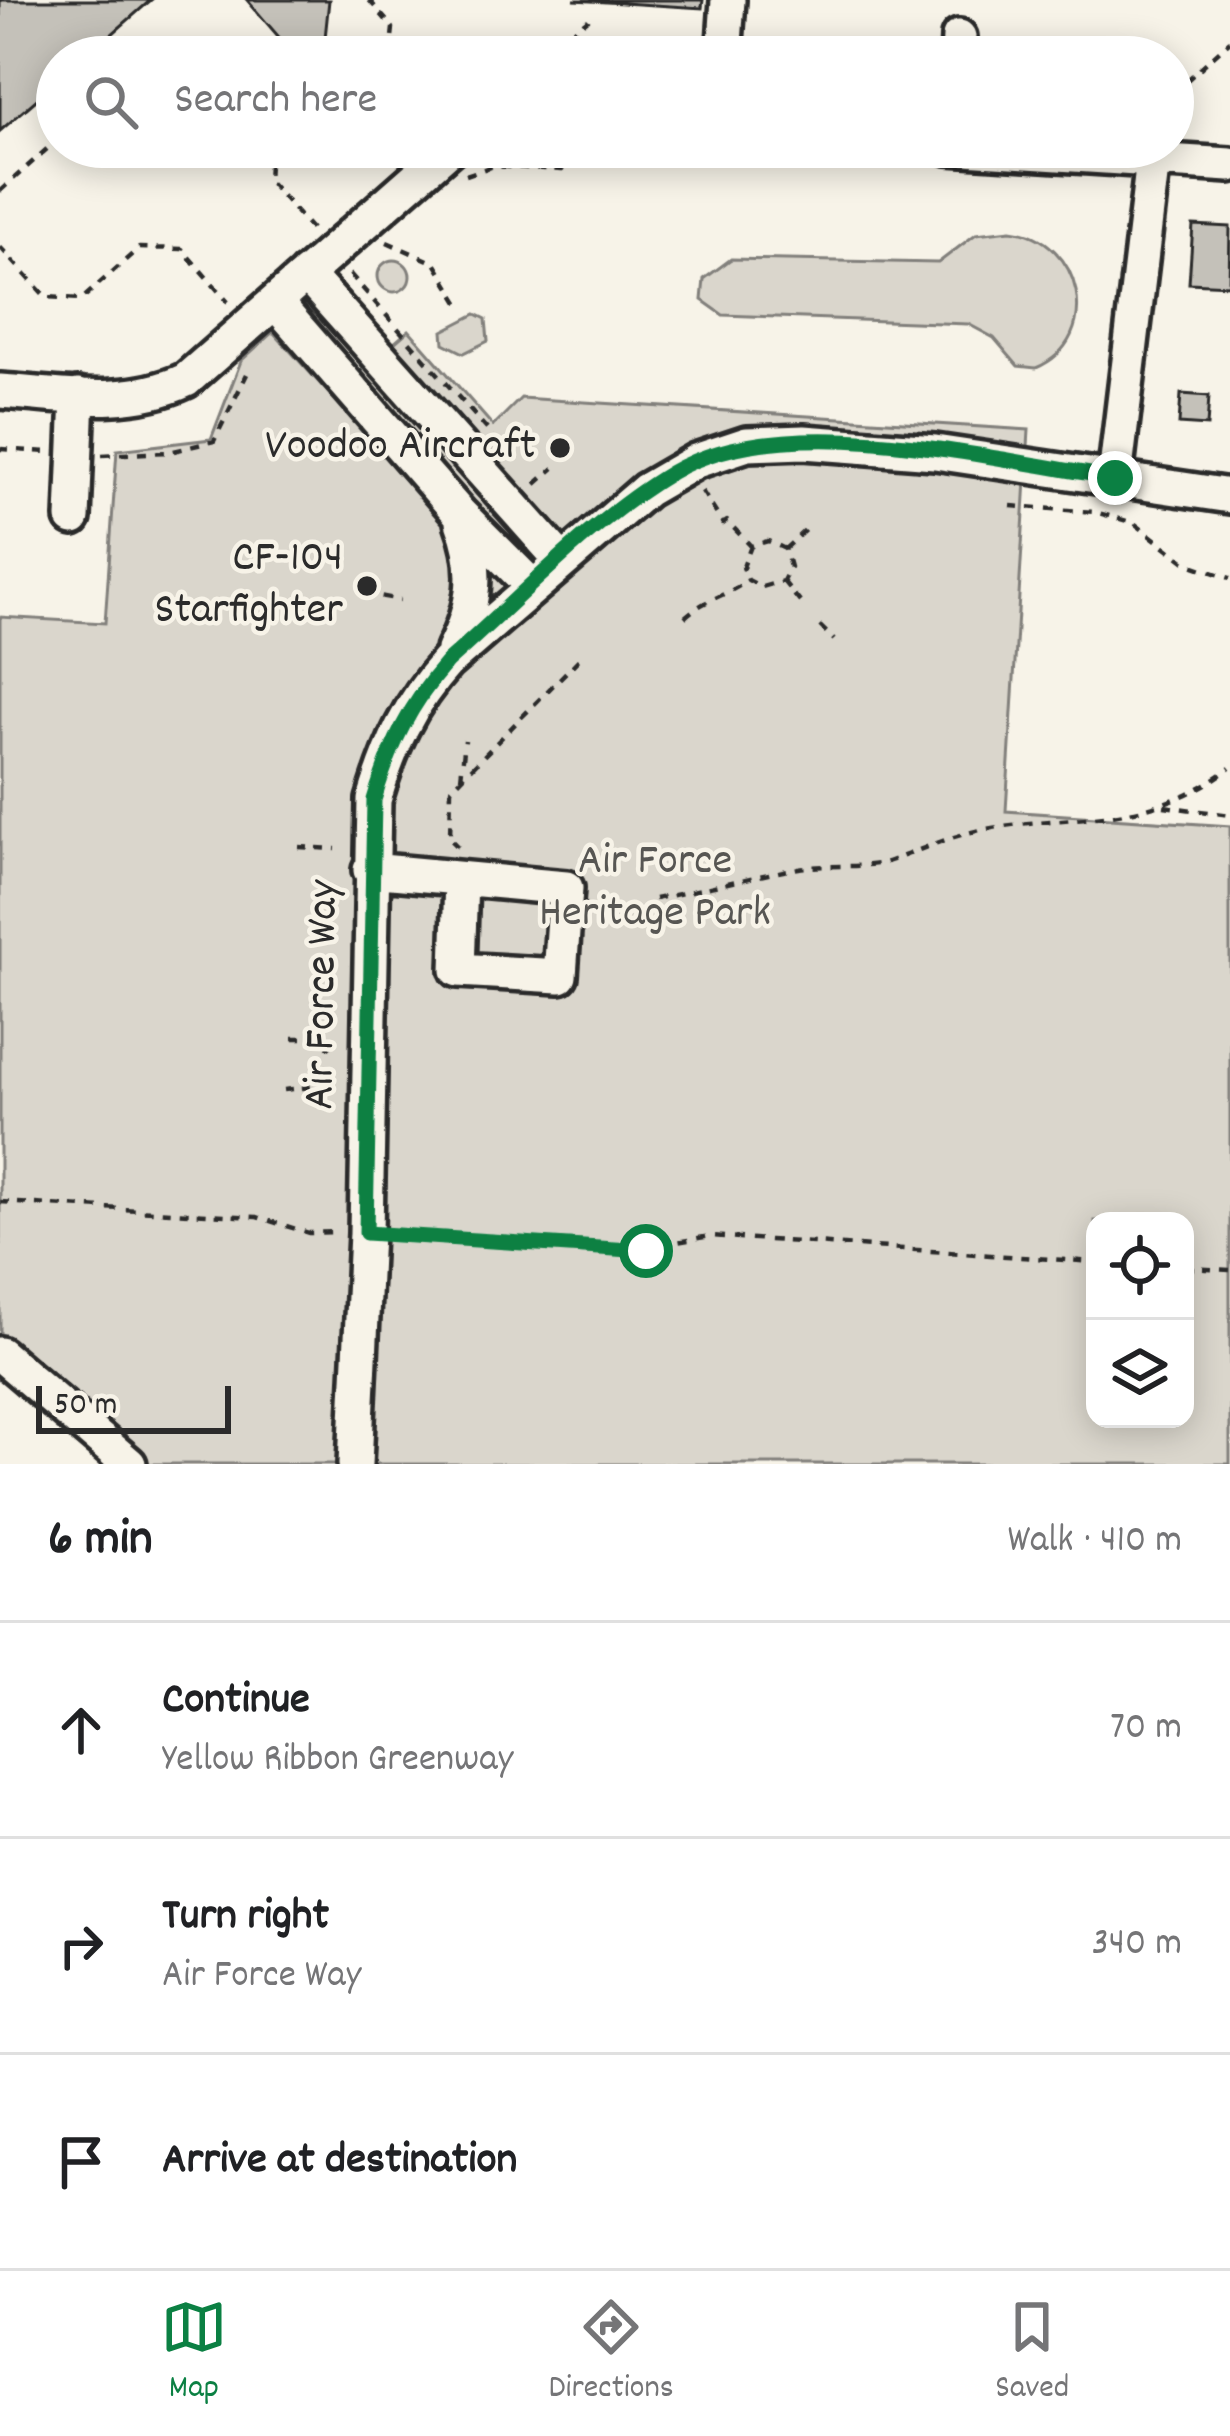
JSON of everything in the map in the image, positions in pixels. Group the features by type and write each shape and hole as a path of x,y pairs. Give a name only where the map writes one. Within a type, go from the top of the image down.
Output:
{"street":[{"path":"725,36 728,0"},
{"path":"1194,163 1230,165"},
{"path":"0,391 142,396 186,380 427,168"},
{"path":"1115,478 1152,168"},
{"path":"318,262 562,561"},
{"path":"275,302 460,514 533,586"},
{"path":"73,518 79,396"},
{"name":"Air Force Way","path":"355,1464 366,1233 374,800 392,742 422,690 447,662 646,490 686,465 747,444 804,442 935,452 1230,496"},
{"path":"447,662 473,600 473,554 460,514"},
{"path":"370,870 466,869"},
{"path":"0,1354 129,1464"}],"path":[{"path":"369,0 392,28 392,36"},
{"path":"566,36 588,19 587,36"},
{"path":"1194,73 1230,40"},
{"path":"1,189 36,158"},
{"path":"269,168 268,180 318,262 489,430"},
{"path":"453,183 482,168"},
{"path":"510,168 564,168"},
{"path":"394,233 386,242 435,263 460,304"},
{"path":"0,247 46,298 82,299 139,248 182,249 236,310"},
{"path":"0,449 170,452 214,441 247,374"},
{"path":"686,465 723,524 727,521 751,546"},
{"path":"524,494 554,468"},
{"path":"1011,506 1095,512 1134,523 1188,564 1230,578"},
{"path":"785,549 808,526"},
{"path":"751,546 768,541 785,549 790,567 783,581"},
{"path":"751,546 743,567 748,580 762,586 783,581"},
{"path":"370,576 364,593 400,600"},
{"path":"685,617 702,601 725,597 748,580"},
{"path":"783,581 804,607"},
{"path":"820,626 835,640"},
{"path":"466,869 450,839 451,789 579,658"},
{"path":"461,778 465,740"},
{"path":"655,899 799,868 886,863 922,845 981,830 1101,820 1162,806 1202,789 1230,768"},
{"path":"1162,806 1230,815"},
{"path":"299,848 336,849"},
{"path":"293,1037 314,1038 331,1048"},
{"path":"284,1090 330,1085"},
{"path":"0,1202 257,1217 309,1233 628,1251 710,1236 1086,1261"},
{"path":"1194,1268 1230,1270"}],"green space":[{"path":"1011,230 1035,237 1055,251 1076,291 1071,335 1058,354 1036,368 1018,366 994,338 968,324 723,315 702,300 704,279 731,259 938,263 976,234"},
{"path":"394,260 405,265 410,276 405,287 394,292 383,287 378,276 383,265"},
{"path":"476,314 486,319 488,341 464,353 444,343 443,331"},
{"name":"Air Force Heritage Park","path":"409,330 493,426 521,398 1029,430 1006,811 1230,826 1230,1464 129,1464 0,1354 0,617 105,623 117,450 211,439 241,361 273,332 332,397"}],"building":[{"path":"0,0 151,0 110,36 36,36 36,100 0,131"},
{"path":"247,0 329,0 325,36 278,36"},
{"path":"574,0 703,0 702,8"},
{"path":"1193,225 1230,227 1229,285 1189,283"},
{"path":"1181,394 1209,396 1207,426 1179,424"}],"place":[{"name":"Voodoo Aircraft","path":"560,448"},
{"name":"CF-104 Starfighter","path":"367,586"}],"route":[{"path":"646,1251 366,1233 374,800 392,742 422,690 447,662 646,490 720,451 747,444 842,443 1115,478"}]}
